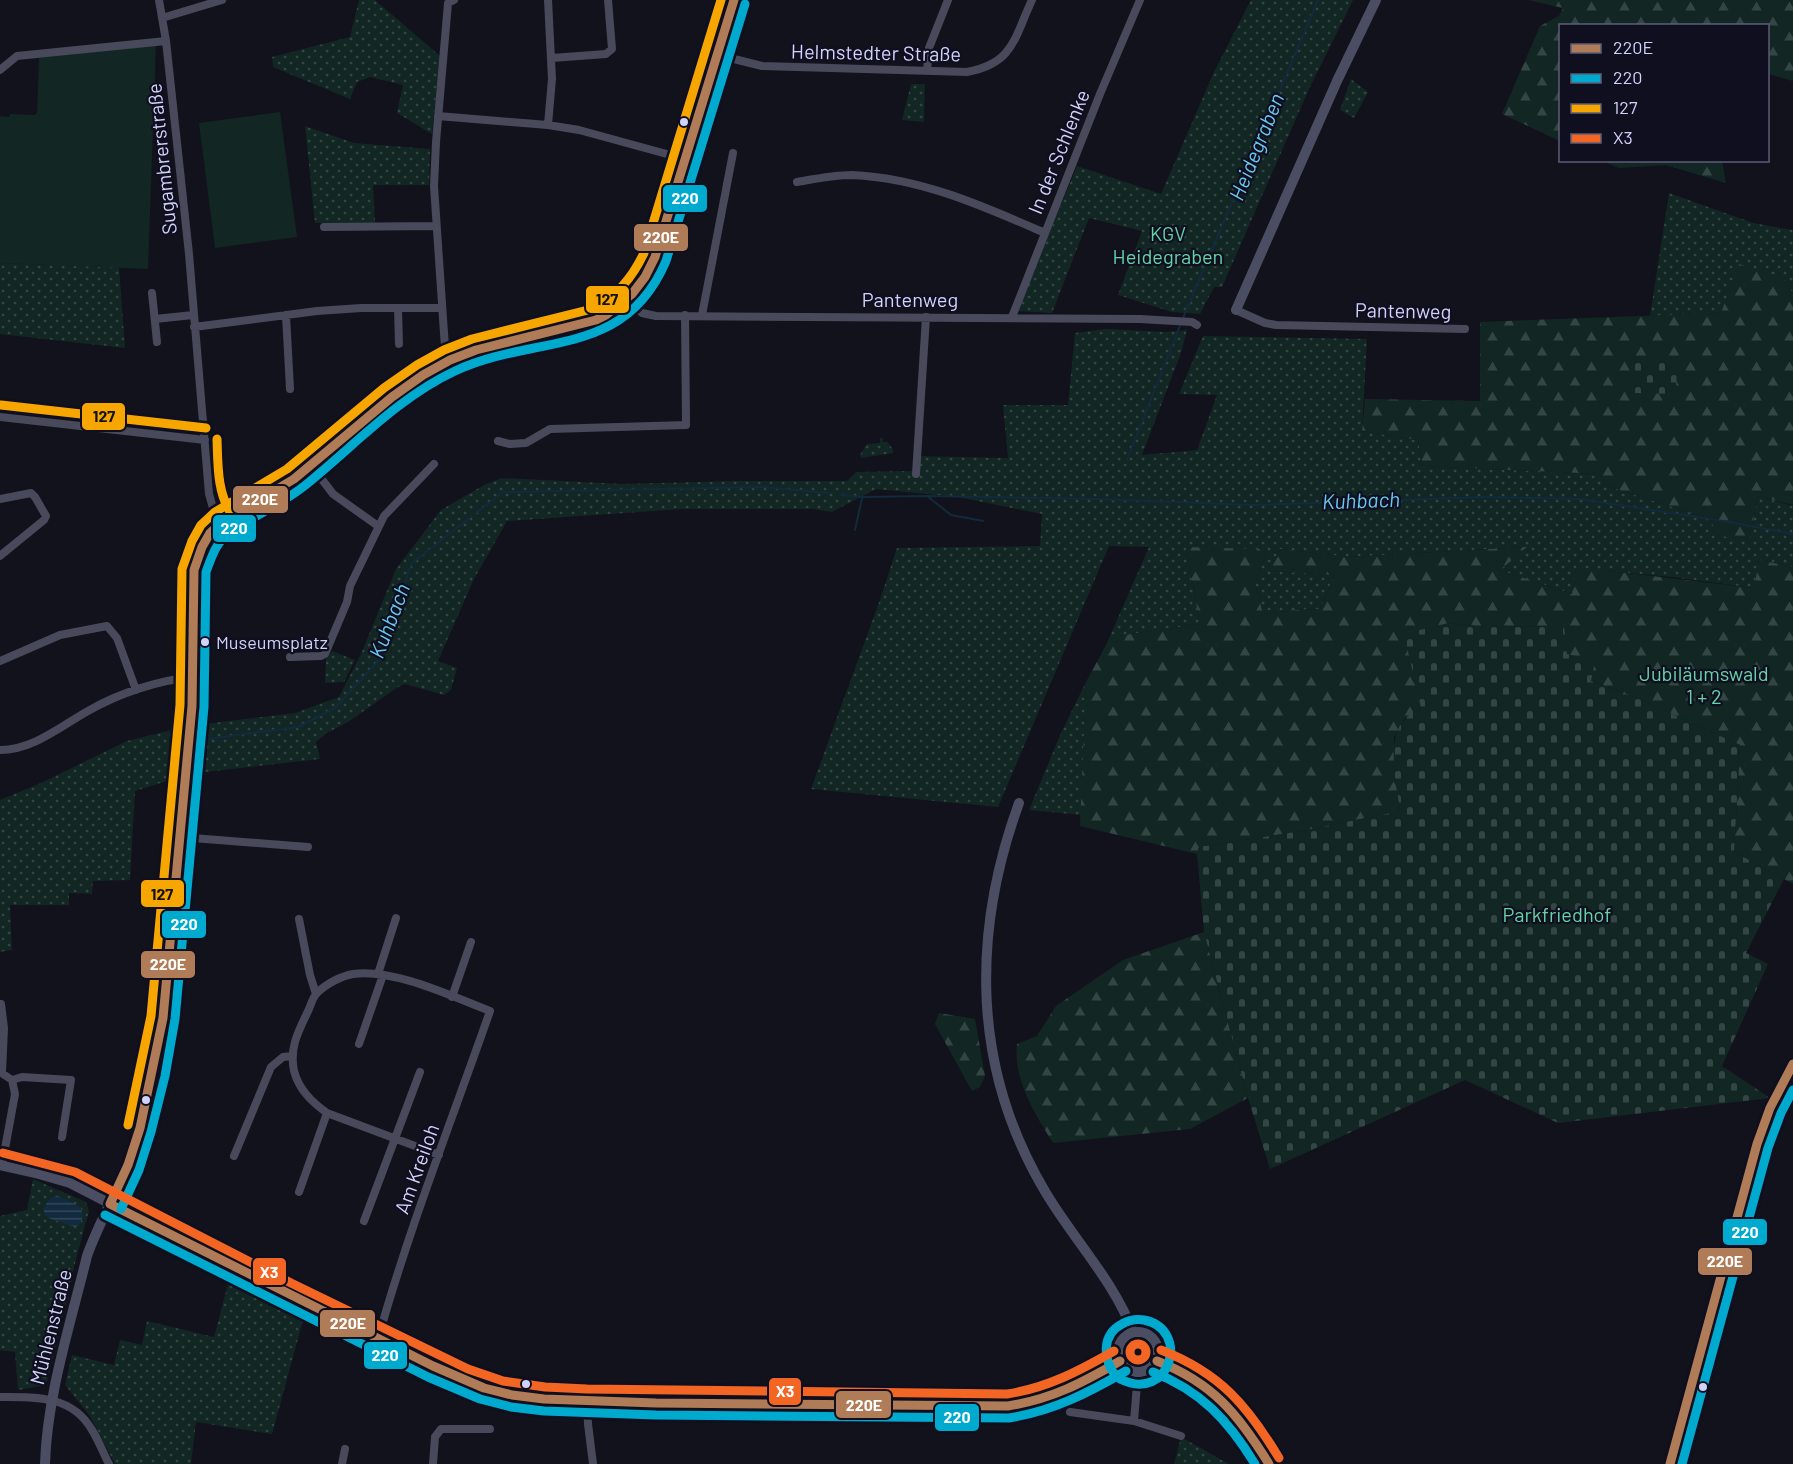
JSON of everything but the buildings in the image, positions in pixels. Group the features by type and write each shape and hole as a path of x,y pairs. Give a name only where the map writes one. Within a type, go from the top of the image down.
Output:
{"main road":[{"path":"628,301 644,281 655,257 734,0"},
{"path":"1236,310 1337,81 1376,0"},
{"name":"Mühlenstraße","path":"45,1464 52,1399 87,1256 135,1148 153,1073 162,1018 194,677 194,570 202,546 207,537 222,522 276,491 311,465 392,397 423,375 446,362 476,350 590,322 607,315 628,301"},
{"path":"1018,803 1000,862 990,910 986,989 995,1064 1005,1105 1033,1169 1054,1206 1120,1302 1133,1332"},
{"path":"1,1165 39,1173 70,1183 463,1380 484,1388 526,1398 588,1401 1008,1406 1048,1399 1073,1389 1120,1361"},
{"path":"1133,1332 1145,1333 1155,1340 1158,1348 1157,1361 1147,1371 1138,1372 1125,1368 1118,1352 1120,1343 1125,1336 1133,1332"},
{"path":"1157,1361 1187,1374 1228,1407 1250,1434 1269,1464"}],"street":[{"name":"Sugambrerstraße","path":"159,0 166,41 189,254 211,501 222,522"},
{"path":"162,18 222,0"},
{"path":"548,0 552,58 548,125"},
{"path":"552,58 606,54 612,49 608,0"},
{"path":"927,71 929,48 948,0"},
{"name":"Helmstedter Straße","path":"718,55 762,66 967,72 994,64 1010,50 1032,0"},
{"name":"In der Schlenke","path":"1012,318 1100,94 1140,0"},
{"path":"446,362 434,186 438,116 451,1"},
{"path":"0,69 17,56 166,41"},
{"path":"438,116 548,125 609,137 685,159"},
{"path":"702,315 733,153"},
{"path":"796,182 849,175 910,182 987,208 1045,233"},
{"path":"324,227 435,226"},
{"path":"152,293 157,342"},
{"name":"Pantenweg","path":"628,301 642,313 650,316 1140,319 1193,324"},
{"path":"195,327 361,308 442,308"},
{"path":"398,308 399,344"},
{"name":"Pantenweg","path":"1236,310 1265,323 1276,325 1465,329"},
{"path":"155,319 193,315"},
{"path":"286,315 290,389"},
{"path":"498,441 510,444 526,443 550,429 686,425 686,315"},
{"path":"916,474 926,317"},
{"path":"0,417 205,440"},
{"path":"290,657 325,654 347,602 350,586 378,526 384,516 434,464"},
{"path":"311,465 333,494 378,526"},
{"path":"0,499 33,494 46,516 0,556"},
{"path":"0,661 60,635 107,626 117,638 136,690"},
{"path":"0,750 12,749 41,738 90,709 136,690 175,679 194,677"},
{"path":"180,837 308,847"},
{"path":"359,1044 396,918"},
{"path":"299,919 316,994"},
{"path":"439,1155 327,1113 312,1102 302,1089 295,1072 292,1056 294,1040 316,994 340,978 353,974 399,978 452,997 471,942"},
{"name":"Am Kreiloh","path":"378,1339 391,1291 490,1011 452,997"},
{"path":"1,1004 3,1028 1,1072 12,1080 15,1094 1,1165"},
{"path":"234,1156 271,1067 283,1057 292,1056"},
{"path":"1670,1464 1757,1144 1770,1108 1793,1064"},
{"path":"364,1221 420,1072"},
{"path":"12,1080 22,1077 71,1080 62,1137"},
{"path":"299,1192 327,1113"},
{"path":"1134,1421 1138,1372"},
{"path":"0,1397 52,1399 82,1417 92,1430 109,1464"},
{"path":"588,1401 588,1424 593,1464"},
{"path":"1070,1412 1134,1421 1181,1436"},
{"path":"433,1464 435,1437 441,1430 490,1429"},
{"path":"342,1464 345,1449"}],"green space":[{"path":"359,0 375,0 440,56 432,134 397,113 403,85 370,77 357,82 350,99 273,67 272,57 350,37"},
{"name":"KGV Heidegraben","path":"1251,0 1353,0 1309,89 1222,287 1214,287 1200,314 1172,312 1118,295 1142,231 1089,218 1052,313 1017,311 1077,166 1161,194 1214,72"},
{"path":"1528,0 1793,0 1793,81 1769,74 1769,24 1559,24 1559,141 1502,114 1540,26 1559,16 1563,8"},
{"path":"156,45 148,269 0,263 0,116 37,113 39,58"},
{"path":"1351,79 1368,92 1354,118 1340,110"},
{"path":"911,84 925,84 924,122 902,120"},
{"path":"280,112 297,237 215,248 199,123"},
{"path":"305,126 354,143 430,149 429,185 373,185 375,223 315,223"},
{"path":"1605,162 1722,162 1726,183 1666,165 1619,168"},
{"path":"1669,193 1753,223 1793,230 1793,294 1784,278 1722,313 1650,316"},
{"path":"0,263 119,267 125,348 0,334"},
{"path":"1739,264 1784,278 1793,294 1793,505 1758,496 1749,541 1717,535 1710,519 1607,486 1601,474 1423,466 1418,440 1362,431 1365,399 1480,401 1480,322 1721,313"},
{"path":"1106,329 1166,332 1187,330 1181,353 1142,455 1197,450 1217,395 1179,394 1203,336 1367,339 1362,431 1418,440 1423,466 1601,474 1607,486 1710,519 1749,540 1758,496 1793,506 1793,567 1759,560 1754,588 1576,568 1573,594 1499,570 1526,547 1348,557 1280,549 1271,571 1334,575 1320,609 1263,614 1255,583 1266,554 1186,547 1200,624 1119,636 1106,645 1149,547 1109,546 998,807 811,789 897,548 1040,546 1042,514 958,497 876,489 832,512 813,509 682,509 507,521 474,579 438,661 457,668 451,690 444,695 405,684 398,687 316,742 320,759 195,772 135,791 130,880 93,881 92,894 69,893 69,905 10,905 12,950 0,952 0,800 41,783 127,741 188,726 295,713 339,697 361,654 396,569 441,510 484,485 502,478 622,484 847,481 856,472 913,471 914,456 1008,458 1003,405 1068,405 1075,333"},
{"path":"1633,361 1677,362 1676,394 1633,393"},
{"path":"880,438 883,438 883,442 888,442 893,453 861,458 860,455 867,444 880,443"},
{"name":"Jubiläumswald 1 + 2","path":"1186,547 1259,549 1266,554 1255,583 1263,614 1320,609 1334,575 1270,571 1280,549 1348,557 1527,547 1500,570 1572,594 1576,567 1754,588 1759,560 1793,567 1793,884 1734,852 1740,745 1630,695 1591,681 1567,654 1563,626 1486,627 1448,623 1421,708 1404,719 1394,738 1395,777 1400,811 1302,831 1199,847 1197,854 1080,826 1086,682 1106,645 1118,636 1200,624"},
{"name":"Parkfriedhof","path":"1448,623 1486,627 1564,626 1567,654 1595,661 1591,681 1630,695 1740,745 1734,852 1784,879 1746,953 1768,964 1722,1066 1770,1098 1558,1123 1465,1080 1270,1169 1248,1098 1204,932 1197,854 1199,847 1302,831 1400,811 1394,763 1395,738 1405,719 1421,708 1404,634"},
{"path":"332,651 355,660 344,682 325,683 326,659"},
{"path":"1086,682 1081,815 1029,810 1061,733"},
{"path":"1204,932 1248,1098 1190,1129 1053,1143 1022,1083 1018,1070 1017,1044 1037,1036 1056,1006 1123,960"},
{"path":"939,1013 975,1019 985,1076 980,1087 972,1091 935,1024"},
{"path":"33,1179 86,1202 89,1211 47,1382 41,1386 18,1390 15,1352 0,1350 0,1216 27,1210"},
{"path":"230,1276 305,1313 272,1434 196,1422 191,1464 115,1464 90,1416 65,1385 72,1355 114,1365 120,1340 142,1345 147,1321 214,1337"},
{"path":"1181,1437 1229,1464 1174,1464"}],"water":[{"path":"57,1196 81,1208 83,1216 80,1224 75,1227 44,1215 44,1208 49,1199"}],"waterway":[{"name":"Heidegraben","path":"1183,318 1318,0"},
{"name":"Heidegraben","path":"1127,460 1181,323"},
{"name":"Kuhbach","path":"476,513 503,492 761,487 829,493"},
{"name":"Kuhbach","path":"840,495 1096,499 1255,505 1485,497 1580,499 1793,534"},
{"name":"Kuhbach","path":"927,496 951,515 983,521"},
{"name":"Kuhbach","path":"855,530 862,498"},
{"name":"Kuhbach","path":"200,740 298,727 335,708 381,658 411,564 472,516"}],"transit line":[{"name":"127","path":"128,1125 151,1016 180,705 182,569 192,541 201,525 215,512 287,469 384,388 417,365 444,350 472,339 592,309 623,286 644,253 721,0"},
{"name":"220E","path":"110,1204 128,1165 140,1128 163,1018 192,706 194,570 202,547 210,533 222,522 294,479 392,397 423,375 450,360 476,350 596,320 606,315 632,294 645,277 655,257 734,0"},
{"name":"220","path":"121,1209 139,1170 151,1132 165,1076 175,1019 204,707 206,572 215,550 229,532 303,487 394,409 434,382 486,359 575,339 602,329 627,315 648,293 666,261 745,4"},
{"name":"127","path":"1,405 206,428"},
{"name":"127","path":"217,439 221,488 223,498 232,515"},
{"name":"220E","path":"1670,1464 1757,1144 1770,1108 1793,1064"},
{"name":"220","path":"1682,1464 1768,1148 1781,1113 1793,1090"},
{"name":"X3","path":"3,1153 75,1172 291,1283 468,1369 503,1381 545,1387 587,1389 1007,1394 1036,1388 1062,1378 1114,1351"},
{"name":"220E","path":"110,1204 433,1366 484,1388 512,1395 544,1399 656,1403 1008,1406 1039,1399 1066,1389 1120,1361"},
{"name":"220","path":"105,1215 428,1377 480,1399 511,1407 544,1411 656,1415 1009,1418 1040,1411 1070,1400 1126,1371"},
{"name":"220","path":"1116,1376 1108,1363 1106,1348 1107,1341 1115,1329 1136,1320 1144,1320 1159,1326 1167,1337 1171,1349 1169,1362 1162,1374 1152,1382 1138,1384 1120,1379"},
{"name":"X3","path":"1138,1344 1146,1352 1138,1360 1130,1352 1138,1344"},
{"name":"X3","path":"1161,1350 1182,1359 1216,1380 1243,1407 1279,1458"},
{"name":"220E","path":"1157,1361 1194,1379 1209,1390 1235,1415 1269,1464"},
{"name":"220","path":"1153,1372 1185,1388 1212,1409 1224,1421 1255,1464"}],"place":[{"name":"Museumsplatz","path":"205,642"}]}
